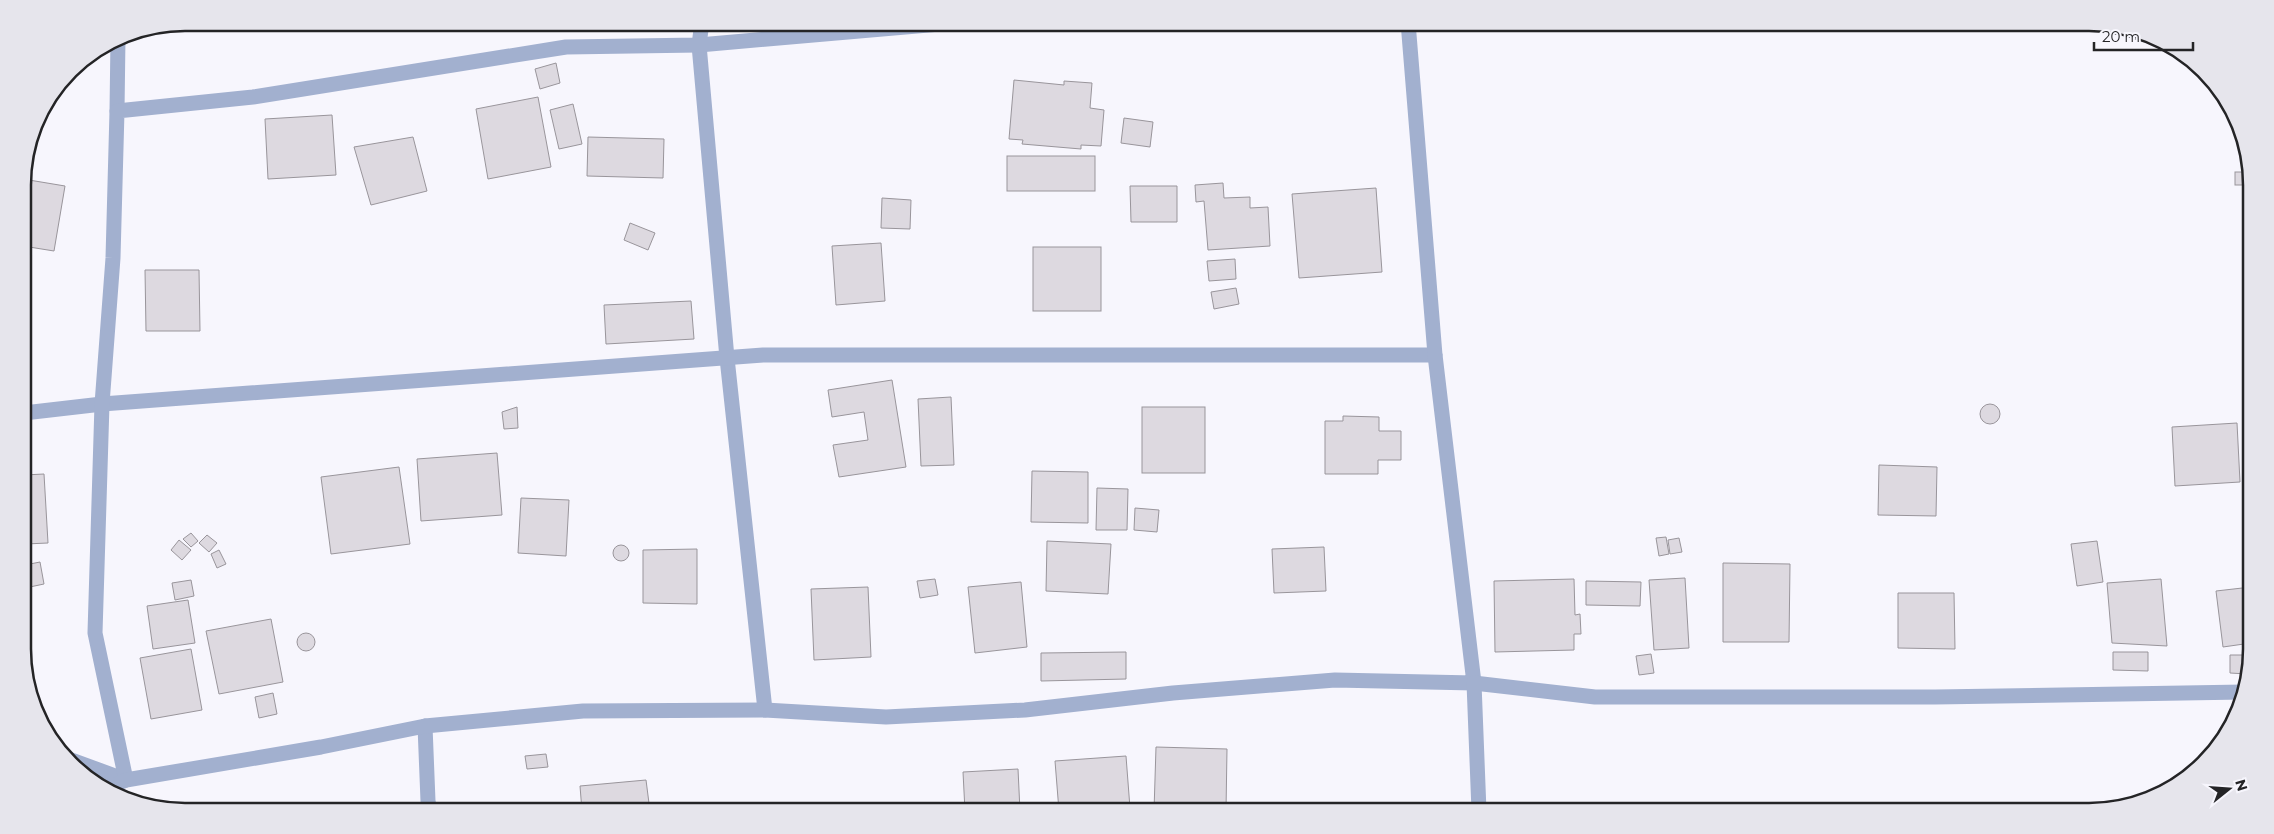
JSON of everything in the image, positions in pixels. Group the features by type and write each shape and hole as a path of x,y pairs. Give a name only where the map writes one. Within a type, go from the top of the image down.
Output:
{"street":[{"path":"701,31 699,45 727,358 765,710"},
{"path":"117,111 253,98 566,47 699,45 860,31"},
{"path":"1409,31 1435,355 1474,683 1479,802"},
{"path":"118,47 113,258 102,404 95,633 126,780"},
{"path":"31,412 102,404 763,356 1435,355"},
{"path":"114,785 126,780 321,747 425,726 583,711 765,710 886,717 1026,710 1173,693 1334,680 1474,683 1595,696 1934,697 2237,692"},
{"path":"425,726 428,803"},
{"path":"85,765 126,780"}],"building":[{"path":"556,63 560,83 540,89 535,69"},
{"path":"1014,80 1064,85 1064,81 1092,83 1090,108 1104,110 1101,146 1081,145 1081,149 1022,144 1023,140 1009,139"},
{"path":"538,97 551,167 488,179 476,109"},
{"path":"573,104 582,144 559,149 550,110"},
{"path":"332,115 336,175 268,179 265,119"},
{"path":"1124,118 1153,122 1150,147 1121,143"},
{"path":"413,137 427,191 371,205 354,147"},
{"path":"588,137 664,139 663,178 587,176"},
{"path":"1007,156 1095,156 1095,191 1007,191"},
{"path":"2235,172 2242,172 2243,185 2235,185"},
{"path":"32,180 65,186 54,251 32,247"},
{"path":"1223,183 1224,198 1250,197 1250,208 1268,207 1270,246 1208,250 1204,201 1196,202 1195,185"},
{"path":"1130,186 1177,186 1177,222 1131,222"},
{"path":"1376,188 1382,272 1299,278 1292,194"},
{"path":"882,198 911,200 910,229 881,228"},
{"path":"630,223 655,233 648,250 624,240"},
{"path":"881,243 885,301 836,305 832,246"},
{"path":"1033,247 1101,247 1101,311 1033,311"},
{"path":"1235,259 1236,279 1209,281 1207,261"},
{"path":"145,270 199,270 200,331 146,331"},
{"path":"1236,288 1239,304 1214,309 1211,292"},
{"path":"691,301 694,339 606,344 604,305"},
{"path":"892,380 906,467 839,477 833,445 868,440 864,412 832,417 828,390"},
{"path":"951,397 954,465 921,466 918,399"},
{"path":"1986,404 1994,404 2000,410 2000,418 1994,424 1986,424 1980,418 1980,410"},
{"path":"517,407 518,428 504,429 502,412"},
{"path":"1142,407 1205,407 1205,473 1142,473"},
{"path":"1343,416 1379,417 1379,431 1401,431 1401,460 1378,460 1378,474 1325,474 1325,421 1343,421"},
{"path":"2237,423 2240,482 2175,486 2172,427"},
{"path":"497,453 502,515 421,521 417,459"},
{"path":"1879,465 1937,467 1936,516 1878,515"},
{"path":"399,467 410,544 331,554 321,477"},
{"path":"1032,471 1088,472 1088,523 1031,522"},
{"path":"44,474 48,543 31,544 31,475"},
{"path":"1097,488 1128,489 1127,530 1096,530"},
{"path":"521,498 569,500 566,556 518,553"},
{"path":"1135,508 1159,510 1157,532 1134,530"},
{"path":"191,533 198,541 191,547 183,539"},
{"path":"207,535 217,543 209,552 199,543"},
{"path":"1666,537 1669,554 1659,556 1656,538"},
{"path":"1679,538 1682,552 1670,554 1668,540"},
{"path":"179,540 191,550 182,560 171,550"},
{"path":"1047,541 1111,544 1108,594 1046,591"},
{"path":"2097,541 2103,582 2077,586 2071,544"},
{"path":"621,545 629,553 621,561 613,553"},
{"path":"1324,547 1326,591 1274,593 1272,549"},
{"path":"697,549 697,604 643,603 643,550"},
{"path":"219,550 226,564 217,568 211,554"},
{"path":"40,562 44,584 31,587 31,564"},
{"path":"1723,563 1790,564 1789,642 1723,642"},
{"path":"1685,578 1689,648 1654,650 1649,580"},
{"path":"935,579 938,595 920,598 917,581"},
{"path":"1574,579 1575,615 1580,614 1581,634 1574,634 1574,650 1495,652 1494,581"},
{"path":"2161,579 2167,646 2112,643 2107,583"},
{"path":"191,580 194,596 175,600 172,583"},
{"path":"1586,581 1641,582 1640,606 1586,605"},
{"path":"1021,582 1027,647 975,653 968,587"},
{"path":"868,587 871,657 814,660 811,589"},
{"path":"2243,588 2243,644 2223,647 2216,591"},
{"path":"1898,593 1954,593 1955,649 1898,648"},
{"path":"188,600 195,643 153,649 147,606"},
{"path":"271,619 283,682 219,694 206,631"},
{"path":"302,633 310,633 315,638 313,649 302,651 297,646 297,638"},
{"path":"191,649 202,710 151,719 140,658"},
{"path":"1126,652 1126,679 1041,681 1041,653"},
{"path":"2113,652 2148,652 2148,671 2113,670"},
{"path":"1651,654 1654,673 1639,675 1636,656"},
{"path":"2230,655 2242,655 2241,674 2230,673"},
{"path":"273,693 277,714 259,718 255,697"},
{"path":"1156,747 1227,749 1226,802 1154,802"},
{"path":"546,754 548,767 527,769 525,756"},
{"path":"1126,756 1130,803 1058,803 1055,761"},
{"path":"1018,769 1020,803 965,803 963,772"},
{"path":"646,780 649,803 581,803 580,786"}]}
